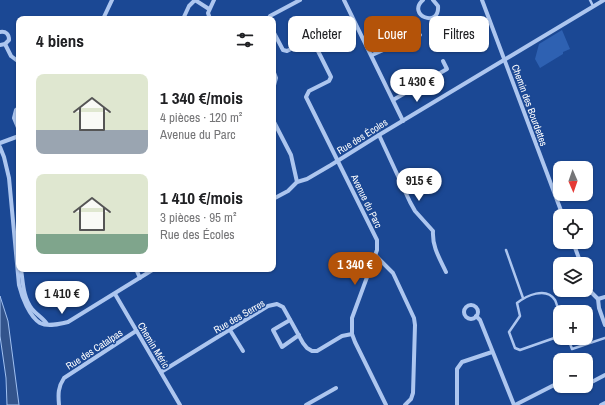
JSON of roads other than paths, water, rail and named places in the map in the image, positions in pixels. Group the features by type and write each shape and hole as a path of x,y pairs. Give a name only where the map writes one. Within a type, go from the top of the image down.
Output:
{"street":[{"path":"104,16 112,0"},
{"path":"184,16 189,6 195,0 209,9"},
{"path":"209,16 209,9 214,0"},
{"path":"270,16 300,0"},
{"path":"344,0 403,121"},
{"path":"423,0 418,10 421,16 427,18 433,17 437,12 438,6 434,0"},
{"name":"Chemin des Bourdettes","path":"482,0 553,189"},
{"name":"Rue des Écoles","path":"276,197 288,191 296,182 307,179 604,0"},
{"path":"0,32 5,32 9,37 7,42 2,45 16,60"},
{"name":"Avenue du Parc","path":"276,37 283,50 287,51 309,40 313,41 331,77 329,81 308,91 306,97 377,240 377,250 352,318 352,334 386,405"},
{"path":"372,55 379,52"},
{"path":"393,100 447,70 443,61"},
{"path":"16,110 14,118 16,123"},
{"path":"276,126 291,155 296,182"},
{"path":"379,135 415,211 433,231 435,249 446,272"},
{"path":"0,143 16,137"},
{"path":"0,148 9,178 16,250"},
{"path":"13,214 16,232"},
{"path":"375,255 393,273 414,318 413,393 411,399 405,405"},
{"path":"18,272 19,285 24,302 34,318 40,323 48,325 68,322 149,272"},
{"path":"22,272 28,302 35,312 43,318 48,325"},
{"path":"137,272 140,278"},
{"name":"Chemin Méric","path":"115,294 180,405"},
{"path":"593,294 598,299 599,308 605,325"},
{"path":"598,299 605,297"},
{"name":"Rue des Serres","path":"161,372 268,306 278,304 283,307 307,348 312,351 317,351 342,336 352,334"},
{"path":"476,316 480,320 514,405 553,386"},
{"path":"290,320 273,330 282,346 299,335"},
{"path":"230,330 243,351"},
{"name":"Rue des Catalpas","path":"58,405 58,393 64,378 136,331"},
{"path":"457,405 457,369 462,362 492,352"},
{"path":"593,381 605,376"},
{"path":"306,405 336,388"},
{"path":"601,405 605,403"}],"lane":[{"path":"590,0 593,6"},
{"path":"506,250 523,298"},
{"path":"553,338 520,350 515,348 509,332 520,316 517,303 523,298 543,292 549,294 554,299 556,305"},
{"path":"593,342 605,338"},
{"path":"570,345 572,350 586,345"}]}
